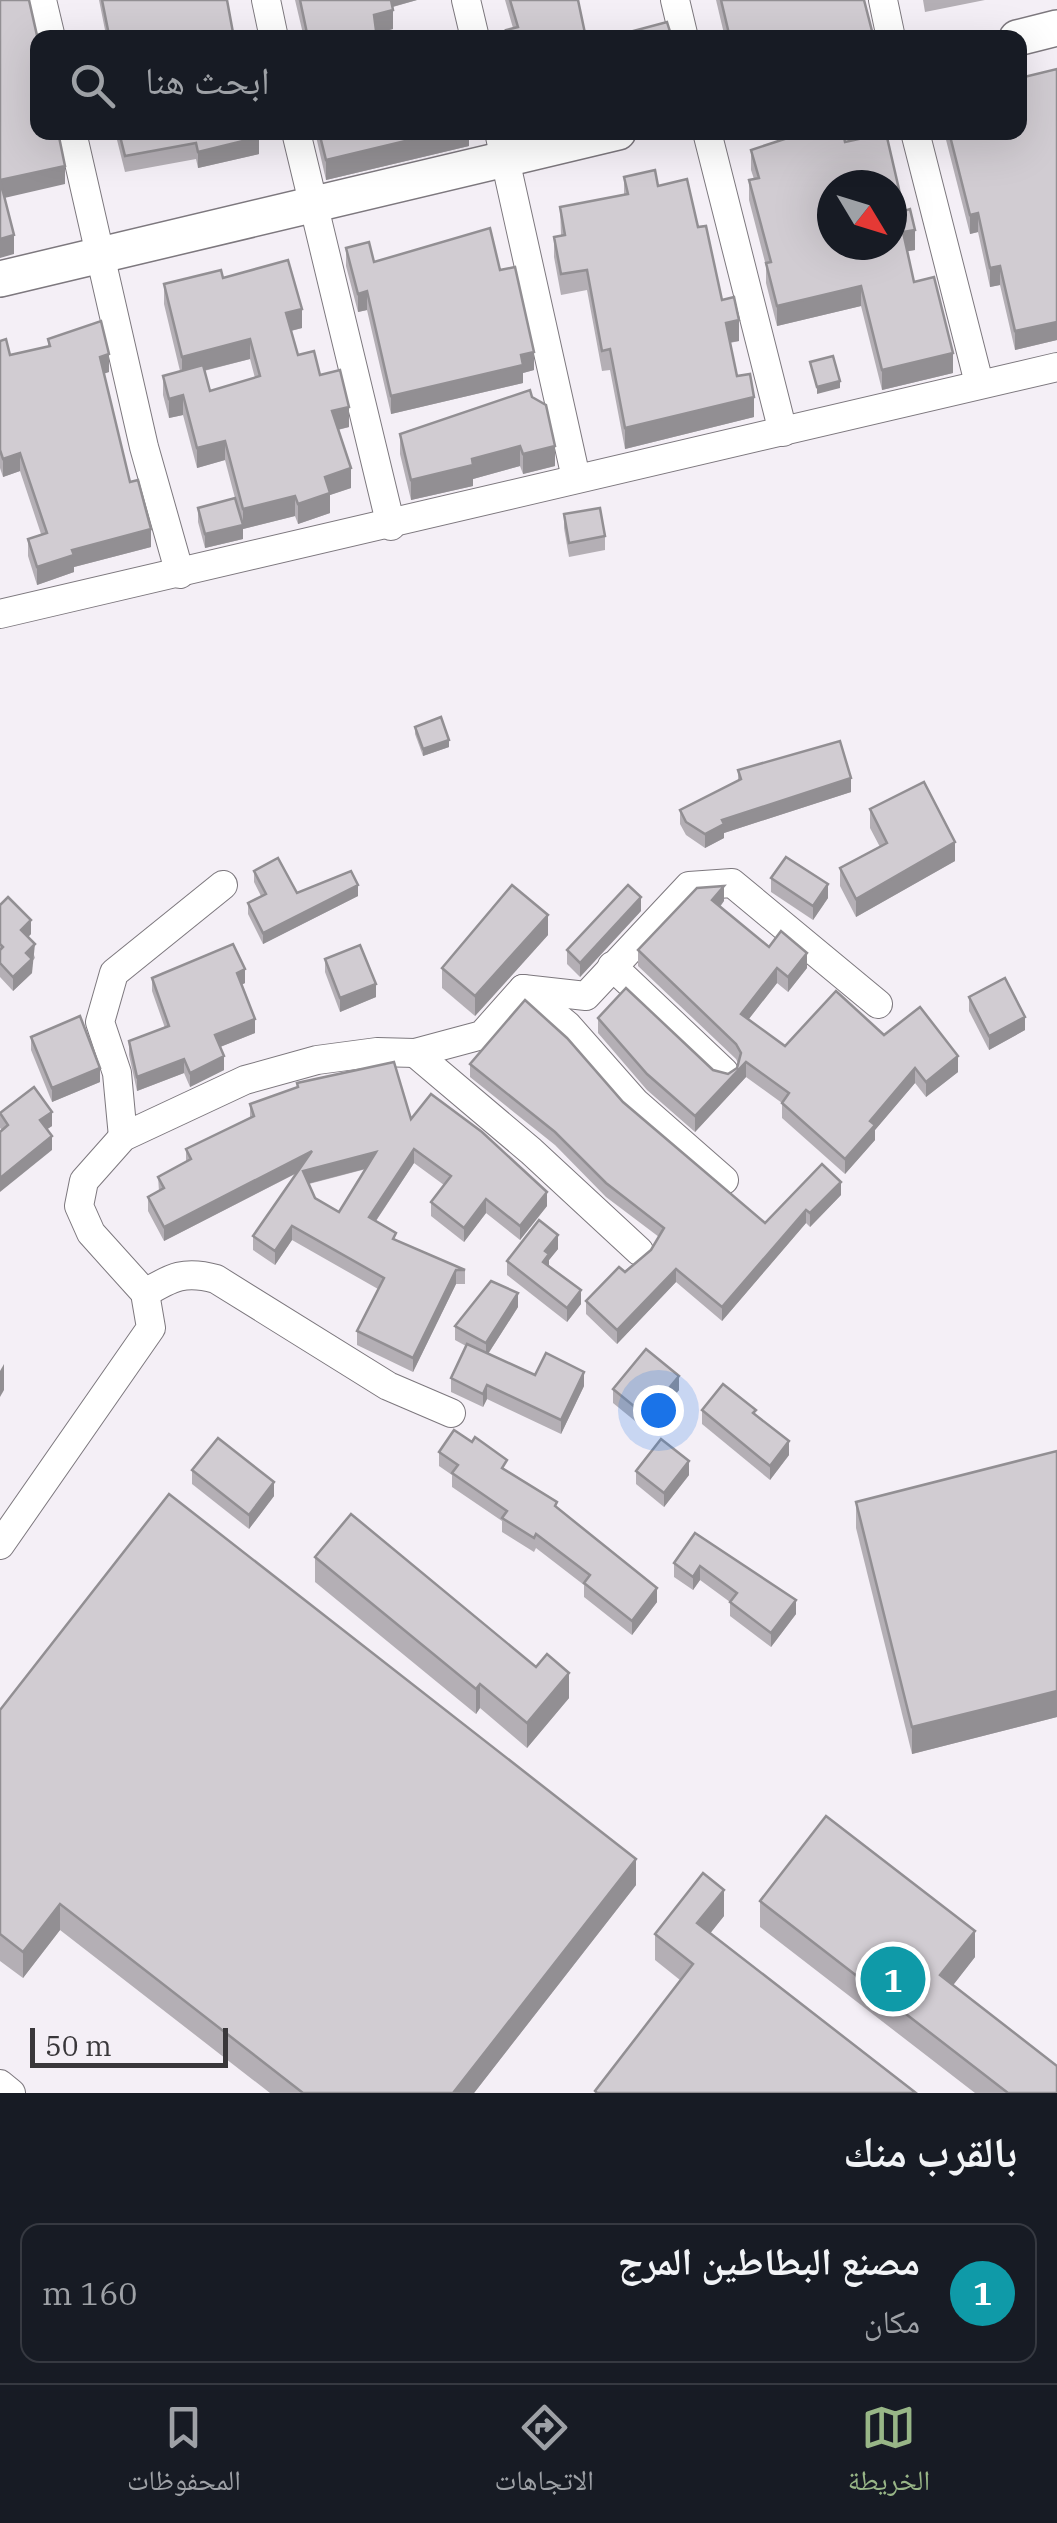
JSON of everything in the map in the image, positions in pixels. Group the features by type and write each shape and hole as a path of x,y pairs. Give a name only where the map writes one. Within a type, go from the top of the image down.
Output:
{"street":[{"path":"42,0 49,30"},
{"path":"266,0 272,30"},
{"path":"466,0 473,30"},
{"path":"675,0 682,30"},
{"path":"883,0 889,30"},
{"path":"1027,36 1057,28"},
{"path":"74,140 144,447 180,574"},
{"path":"298,140 391,526"},
{"path":"0,279 312,205 502,146 552,140"},
{"path":"708,140 783,432"},
{"path":"917,140 980,383"},
{"path":"502,146 576,478"},
{"path":"0,614 391,526 576,478 1057,367"},
{"path":"523,989 586,996 689,886 732,883 878,1004"},
{"path":"123,1137 117,1074 100,1022 114,973 223,884"},
{"path":"612,966 724,1072"},
{"path":"0,1545 151,1328 145,1294 91,1233 79,1206 84,1181 123,1137 246,1080 317,1060 377,1052 415,1054 482,1035 523,989"},
{"path":"523,989 567,1025 635,1102 724,1180"},
{"path":"415,1054 531,1151 639,1250"},
{"path":"145,1294 176,1274 193,1272 216,1279 388,1386 451,1413"},
{"path":"0,2084 11,2093"}],"building":[{"path":"0,0 29,0 36,30 30,30 30,140 60,140 65,166 0,180"},
{"path":"102,0 227,0 233,30 108,30"},
{"path":"300,0 391,0 393,10 374,15 376,30 306,30"},
{"path":"510,0 578,0 584,30 506,30 518,27"},
{"path":"721,0 864,0 872,30 728,30"},
{"path":"667,22 670,30 637,30"},
{"path":"1057,69 1057,322 1015,331 1000,266 990,268 978,213 970,215 951,140 1027,140 1027,76"},
{"path":"121,140 247,140 198,152 196,143 125,156"},
{"path":"321,140 410,140 326,160"},
{"path":"782,140 888,140 895,170 817,170 817,260 907,260 907,250 914,282 934,277 953,353 882,370 861,286 777,306 766,263 771,262 749,180 759,178 751,150"},
{"path":"655,170 658,186 687,179 698,227 706,226 722,300 734,297 739,320 726,323 737,376 750,374 754,397 625,428 610,349 602,351 587,270 561,274 554,237 565,235 560,207 628,194 624,177"},
{"path":"0,180 14,235 0,239"},
{"path":"910,209 915,230 907,231"},
{"path":"490,228 500,270 515,267 534,352 521,355 523,365 391,396 367,291 358,294 346,248 369,242 374,262"},
{"path":"288,260 302,309 286,313 298,355 314,351 320,375 340,370 349,407 332,411 351,468 325,477 330,493 298,504 295,496 243,509 225,441 197,448 183,395 169,399 163,376 203,365 210,391 260,376 250,339 182,357 164,284 221,270 223,278"},
{"path":"101,321 109,354 100,357 130,482 138,480 151,529 72,550 74,555 37,567 28,539 47,533 20,453 3,459 0,450 0,341 6,339 10,355 50,346 48,339"},
{"path":"833,356 840,381 817,387 810,362"},
{"path":"530,390 532,397 546,405 555,446 523,454 520,446 472,459 473,465 411,480 400,434"},
{"path":"235,498 243,525 205,534 198,508"},
{"path":"600,508 605,536 569,543 564,514"},
{"path":"441,717 449,740 423,749 415,727"},
{"path":"840,741 851,778 722,820 724,824 705,834 686,822 680,810 741,779 738,770"},
{"path":"924,782 955,842 856,899 840,868 887,843 870,809"},
{"path":"786,857 828,884 813,906 771,878"},
{"path":"278,858 297,893 351,871 358,885 263,933 248,903 266,894 254,871"},
{"path":"512,885 548,915 475,996 442,968"},
{"path":"628,885 641,897 580,963 567,950"},
{"path":"724,886 712,900 769,947 781,931 807,953 788,977 777,968 741,1014 785,1046 836,991 884,1035 920,1007 958,1056 926,1082 915,1068 870,1121 875,1125 845,1159 782,1103 789,1093 746,1062 695,1116 647,1074 598,1018 626,988 713,1070 728,1074 737,1068 741,1053 736,1044 638,950 697,888"},
{"path":"8,897 31,920 21,930 35,944 26,953 32,959 13,977 0,963 0,905"},
{"path":"233,944 245,969 237,973 255,1019 215,1035 224,1056 190,1073 184,1059 137,1077 129,1041 169,1026 152,978"},
{"path":"360,945 376,984 340,998 325,959"},
{"path":"1005,978 1025,1017 989,1036 969,997"},
{"path":"525,1000 567,1038 623,1102 765,1223 822,1164 841,1182 810,1213 806,1210 722,1307 676,1269 617,1330 586,1301 619,1267 625,1272 651,1250 664,1228 606,1183 555,1132 470,1064"},
{"path":"80,1016 100,1068 52,1088 31,1037"},
{"path":"394,1062 411,1119 431,1094 482,1132 547,1192 520,1226 486,1199 464,1228 431,1202 451,1176 414,1149 369,1217 396,1233 393,1239 465,1270 456,1270 413,1358 357,1331 384,1278 292,1226 275,1251 253,1236 312,1151 164,1227 148,1197 164,1188 158,1177 191,1159 186,1149 254,1116 250,1104 298,1087 297,1083","holes":["376,1152 339,1212 315,1198 303,1171"]},
{"path":"34,1087 52,1112 40,1120 52,1136 0,1178 0,1132 8,1125 0,1113"},
{"path":"539,1220 558,1235 545,1251 549,1254 543,1262 581,1290 567,1308 507,1261"},
{"path":"491,1281 518,1293 486,1343 455,1326"},
{"path":"467,1344 535,1375 546,1353 584,1372 561,1420 487,1385 483,1394 451,1378"},
{"path":"646,1349 679,1376 646,1416 613,1389"},
{"path":"723,1384 789,1441 770,1466 702,1410"},
{"path":"454,1430 472,1442 475,1437 507,1460 502,1468 557,1502 555,1506 657,1588 632,1621 584,1583 590,1575 536,1534 534,1538 502,1518 507,1511 452,1473 458,1465 439,1452"},
{"path":"218,1438 274,1482 249,1515 192,1470"},
{"path":"661,1439 689,1461 664,1493 636,1471"},
{"path":"1057,1451 1057,1691 912,1727 856,1502"},
{"path":"169,1494 636,1859 453,2093 303,2093 60,1904 23,1952 0,1934 0,1710"},
{"path":"351,1514 536,1667 547,1654 569,1673 527,1723 480,1684 476,1689 315,1557"},
{"path":"695,1533 796,1600 771,1633 730,1602 737,1593 700,1566 693,1577 674,1563"},
{"path":"826,1816 975,1931 940,1975 1057,2066 1057,2093 1008,2093 760,1901"},
{"path":"703,1873 724,1890 697,1923 916,2093 595,2091 693,1964 655,1934"}],"place":[{"name":"مصنع البطاطين المرج","path":"893,1979"}]}
